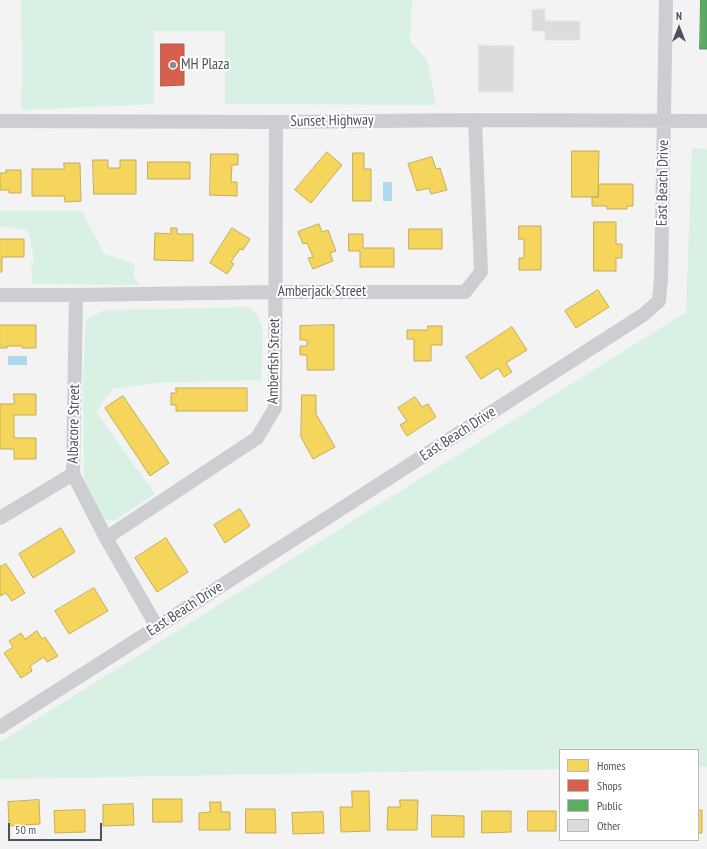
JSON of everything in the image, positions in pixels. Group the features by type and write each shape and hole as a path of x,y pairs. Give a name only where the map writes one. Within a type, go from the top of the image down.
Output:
{"street":[{"name":"East Beach Drive","path":"0,727 636,320 659,301 661,279 666,0"},
{"name":"Amberjack Street","path":"0,295 76,296 275,292 466,292 481,272 475,120"},
{"name":"Sunset Highway","path":"0,121 707,121"},
{"name":"Amberfish Street","path":"106,538 257,438 275,408 276,122"},
{"name":"Albacore Street","path":"76,296 73,474 106,538 157,627"},
{"path":"0,518 73,474"}],"green space":[{"path":"21,0 412,0 410,41 427,60 436,105 225,104 225,31 154,31 154,104 21,110"},
{"path":"692,148 707,149 707,767 699,767 699,749 559,749 559,769 0,779 0,742 686,312"},
{"path":"0,211 82,211 104,254 135,264 134,276 140,285 33,284 31,268 34,259 28,231 6,226 0,228"},
{"path":"249,307 258,316 263,331 261,380 156,383 112,389 96,412 155,494 114,521 98,517 84,478 83,381 86,320 104,310"}],"water":[{"path":"383,182 392,182 392,201 383,201"},
{"path":"8,356 27,356 27,365 8,365"}],"building: Homes":[{"path":"572,151 599,151 598,197 572,197"},
{"path":"327,152 342,165 311,203 295,190"},
{"path":"353,153 364,153 364,169 371,169 371,201 353,201"},
{"path":"211,154 238,154 238,165 232,165 231,182 237,182 237,196 210,195"},
{"path":"432,157 436,169 440,168 447,190 431,194 429,188 417,191 408,164"},
{"path":"93,160 108,160 108,168 120,168 120,160 136,160 136,194 94,194"},
{"path":"148,162 190,162 190,179 148,179"},
{"path":"64,163 80,163 81,201 65,202 64,196 32,196 32,169 64,169"},
{"path":"6,170 21,170 21,193 9,193 9,190 0,190 0,173 6,173"},
{"path":"599,184 633,184 633,206 627,206 627,209 607,209 607,206 592,206 592,197 598,197"},
{"path":"594,222 616,222 616,244 622,244 622,258 616,258 616,271 594,271"},
{"path":"319,224 322,232 328,230 336,251 330,253 333,261 313,269 308,258 313,257 307,243 303,244 298,232"},
{"path":"519,226 541,226 541,270 519,270 519,258 524,258 524,239 519,239"},
{"path":"171,228 177,228 177,234 193,234 193,261 154,260 155,233 171,234"},
{"path":"232,228 250,239 243,250 240,249 231,262 234,264 227,274 210,263"},
{"path":"409,229 442,229 442,249 409,249"},
{"path":"349,234 363,234 363,248 394,248 394,267 360,267 360,251 349,251"},
{"path":"0,239 24,239 24,257 2,257 2,272 0,272"},
{"path":"598,290 609,307 576,328 565,311"},
{"path":"0,325 36,325 36,348 7,346 7,348 0,348"},
{"path":"334,325 334,370 307,370 307,355 300,355 300,346 307,346 307,340 300,340 300,326"},
{"path":"428,326 442,326 442,345 431,345 431,361 414,361 414,339 407,339 407,330 428,330"},
{"path":"512,327 527,350 506,363 512,372 504,377 498,368 481,379 466,357"},
{"path":"176,388 247,388 247,411 176,411 176,405 171,405 171,393 176,393"},
{"path":"14,394 36,394 36,415 14,415 14,438 36,438 36,459 14,459 14,449 0,449 0,404 14,404"},
{"path":"302,395 316,395 316,414 335,447 313,459 301,437"},
{"path":"123,396 169,463 150,476 105,408"},
{"path":"415,397 422,407 428,404 436,417 407,436 400,425 407,421 398,408"},
{"path":"240,509 250,526 225,543 214,525"},
{"path":"61,528 75,552 33,578 19,554"},
{"path":"166,538 188,572 157,592 135,558"},
{"path":"6,564 25,593 12,601 6,593 0,596 0,567"},
{"path":"94,588 108,611 69,634 55,611"},
{"path":"37,631 42,639 45,637 58,656 47,662 44,657 30,666 32,671 21,678 4,653 13,647 9,641 21,633 25,639"},
{"path":"352,791 369,791 370,831 341,832 340,807 352,807"},
{"path":"153,799 182,799 182,822 153,822"},
{"path":"39,800 40,824 9,826 8,802"},
{"path":"400,800 418,800 417,830 387,830 388,807 400,807"},
{"path":"210,802 221,802 221,812 230,812 230,830 199,830 199,813 210,812"},
{"path":"133,804 134,825 103,826 103,805"},
{"path":"246,809 275,809 276,833 246,833"},
{"path":"85,810 85,832 55,833 54,811"},
{"path":"699,810 702,810 702,833 699,833"},
{"path":"482,811 511,811 511,832 482,833"},
{"path":"528,811 556,811 556,831 528,831"},
{"path":"323,812 324,833 293,834 292,813"},
{"path":"432,815 464,816 464,837 432,837"}],"building: Shops":[{"name":"MH Plaza","path":"161,44 184,44 184,85 161,86"}],"building: Public":[{"path":"701,0 707,0 707,49 700,49"}],"building: Other":[{"path":"545,9 545,21 580,21 580,40 545,40 545,31 532,31 532,10"},
{"path":"479,45 514,46 513,92 479,92"}],"place":[{"name":"MH Plaza","path":"173,65"}]}
